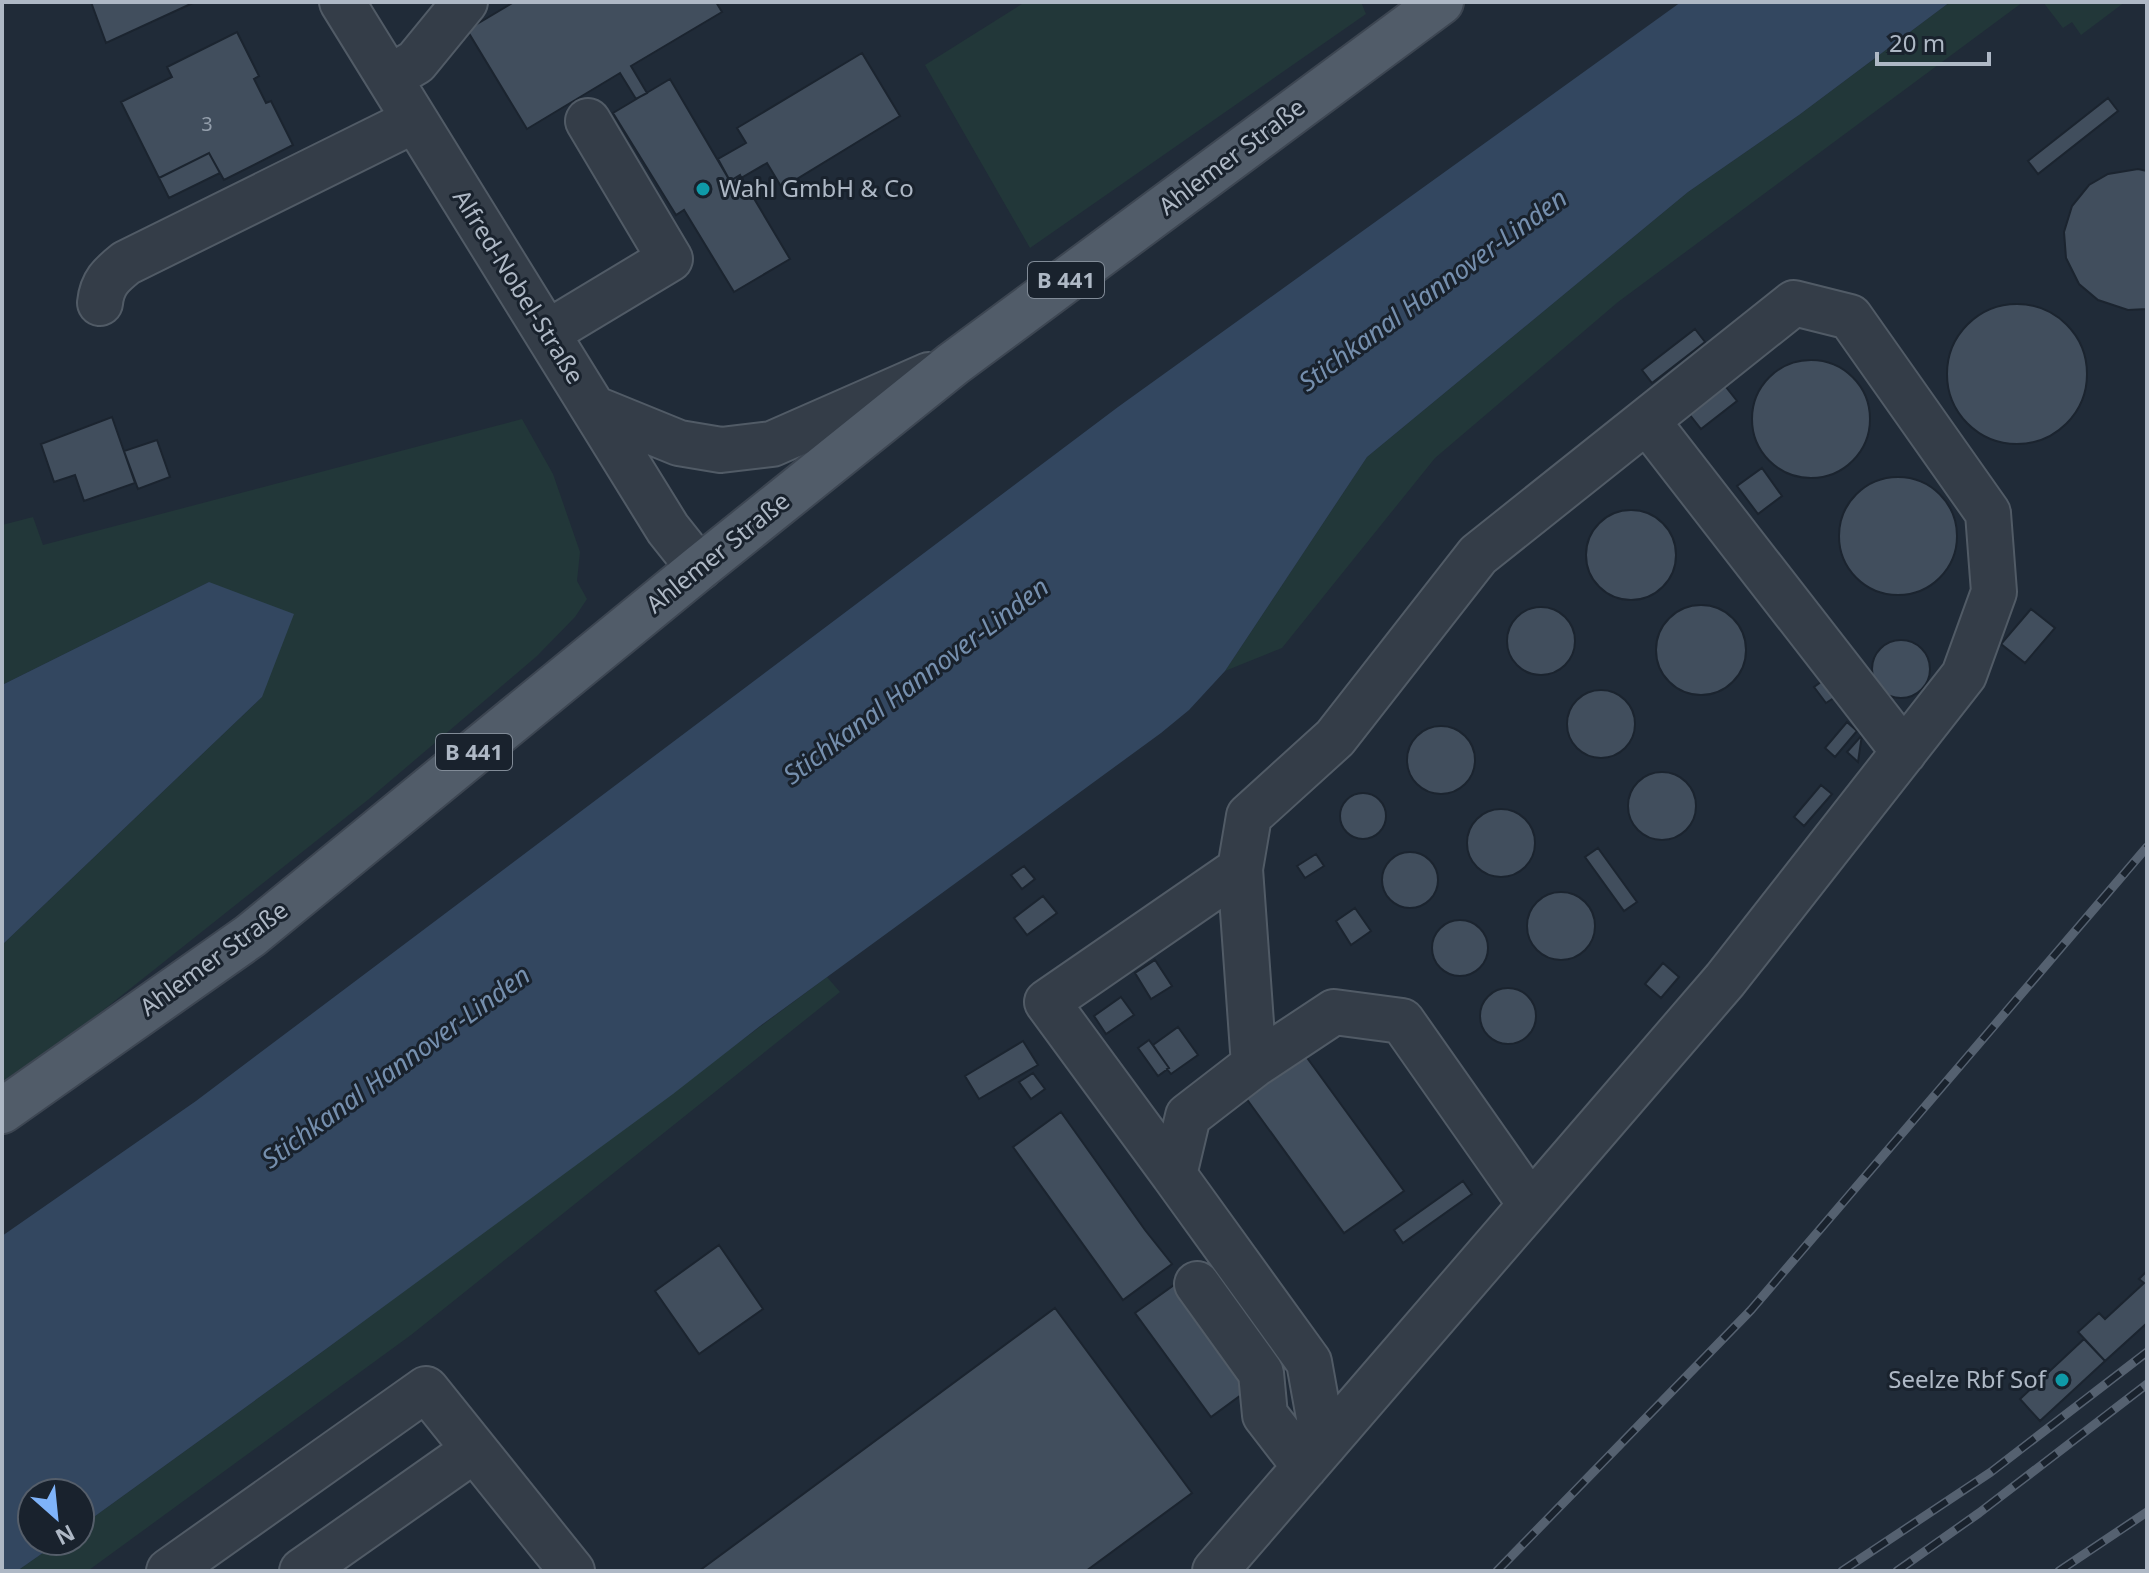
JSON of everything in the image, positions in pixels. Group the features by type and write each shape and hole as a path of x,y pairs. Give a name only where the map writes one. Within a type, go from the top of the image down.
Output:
{"main road":[{"name":"Ahlemer Straße","path":"2,1111 250,936 953,364 1441,2"}],"street":[{"name":"Alfred-Nobel-Straße","path":"342,2 668,529 699,568"},
{"path":"389,78 416,62 465,2"},
{"path":"100,303 108,278 126,263 415,120"},
{"path":"547,333 670,259 588,121"},
{"path":"1215,1571 1725,980 1964,675 1994,592 1988,513 1850,317 1794,303 1478,555 1335,738 1249,816 1240,869 1254,1065"},
{"path":"593,408 679,443 721,450 772,444 953,364"},
{"path":"1647,421 1904,752"},
{"path":"1240,869 1047,1002 1309,1362 1315,1456"},
{"path":"1174,1175 1188,1116 1254,1065 1334,1012 1402,1021 1531,1205"},
{"path":"1197,1284 1261,1373 1265,1415 1315,1456"},
{"path":"169,1571 426,1389 572,1571"},
{"path":"302,1571 474,1450"}],"green space":[{"path":"1025,2 1361,2 1366,14 1030,248 925,65"},
{"path":"1950,2 2023,2 1618,302 1435,458 1282,648 1225,671 1367,457 1688,192 1799,115"},
{"path":"2043,2 2125,2 2081,35 2072,22 2063,28"},
{"path":"522,419 553,474 580,552 577,581 587,599 575,617 537,656 369,799 87,1023 2,1082 2,945 262,697 209,582 2,685 2,525 33,517 43,545"},
{"path":"827,977 840,992 411,1335 89,1570 17,1571 37,1557 96,1557 96,1515 326,1349"}],"water":[{"name":"Stichkanal Hannover-Linden","path":"1681,2 1950,2 1799,115 1688,192 1367,457 1225,671 1189,710 1161,733 96,1515 96,1477 16,1477 16,1557 37,1557 17,1571 2,1571 2,1236 196,1101 1118,407"},
{"path":"209,582 294,614 262,697 2,945 2,685"}],"building":[{"path":"91,2 195,2 106,43"},
{"path":"514,2 716,2 722,12 631,66 647,93 636,99 620,73 527,129 467,30"},
{"path":"237,32 259,76 254,79 266,103 271,101 293,145 224,180 209,153 159,178 121,102 172,77 167,67"},
{"path":"862,53 900,116 782,188 767,163 730,181 718,159 746,143 737,128"},
{"name":"Wahl GmbH & Co","path":"670,79 730,181 740,175 790,259 734,292 684,210 676,215 613,113"},
{"path":"2108,98 2118,111 2038,174 2028,161"},
{"path":"209,153 220,173 169,198 159,178"},
{"path":"2138,169 2147,171 2147,309 2128,310 2098,300 2079,284 2066,258 2064,232 2072,206 2089,185 2108,174"},
{"path":"2017,304 2044,309 2067,324 2082,347 2087,374 2082,401 2067,424 2044,439 2017,444 1990,439 1967,424 1952,401 1947,374 1952,347 1967,324 1990,309"},
{"path":"1695,329 1705,342 1652,383 1642,370"},
{"path":"1811,360 1834,364 1853,377 1866,396 1870,419 1866,442 1853,461 1834,474 1811,478 1788,474 1769,461 1756,442 1752,419 1756,396 1769,377 1788,364"},
{"path":"1722,382 1737,401 1701,429 1686,410"},
{"path":"112,417 135,483 84,501 75,475 54,482 41,444"},
{"path":"157,440 170,477 138,489 124,451"},
{"path":"1762,468 1782,496 1758,514 1737,486"},
{"path":"1898,477 1921,481 1940,494 1953,513 1957,536 1953,559 1940,578 1921,591 1898,595 1875,591 1856,578 1843,559 1839,536 1843,513 1856,494 1875,481"},
{"path":"1631,510 1648,513 1663,523 1673,538 1676,555 1673,572 1663,587 1648,597 1631,600 1614,597 1599,587 1589,572 1586,555 1589,538 1599,523 1614,513"},
{"path":"1701,605 1718,609 1733,618 1742,633 1746,650 1742,667 1733,682 1718,691 1701,695 1684,691 1669,682 1660,667 1656,650 1660,633 1669,618 1684,609"},
{"path":"1534,607 1548,607 1560,612 1570,622 1575,641 1570,660 1560,670 1548,675 1534,675 1522,670 1512,660 1507,648 1507,634 1512,622 1522,612"},
{"path":"2031,609 2055,628 2025,663 2001,644"},
{"path":"1901,640 1922,648 1930,669 1922,690 1901,698 1880,690 1872,669 1880,648"},
{"path":"1828,677 1840,694 1826,703 1814,687"},
{"path":"1594,690 1608,690 1620,695 1630,705 1635,724 1630,743 1620,753 1608,758 1594,758 1582,753 1572,743 1567,731 1567,717 1572,705 1582,695"},
{"path":"1847,722 1857,731 1835,757 1825,748"},
{"path":"1434,726 1448,726 1460,731 1470,741 1475,760 1470,779 1460,789 1448,794 1434,794 1422,789 1412,779 1407,767 1407,753 1412,741 1422,731"},
{"path":"1862,735 1858,762 1847,752"},
{"path":"1655,772 1669,772 1681,777 1691,787 1696,806 1691,825 1681,835 1669,840 1655,840 1643,835 1633,825 1628,813 1628,799 1633,787 1643,777"},
{"path":"1821,785 1832,794 1804,826 1794,817"},
{"path":"1363,793 1379,800 1386,816 1379,832 1363,839 1347,832 1340,816 1347,800"},
{"path":"1494,809 1508,809 1520,814 1530,824 1535,843 1530,862 1520,872 1508,877 1494,877 1482,872 1472,862 1467,850 1467,836 1472,824 1482,814"},
{"path":"1598,848 1637,902 1624,911 1585,857"},
{"path":"1410,852 1430,860 1438,880 1430,900 1410,908 1390,900 1382,880 1390,860"},
{"path":"1316,854 1324,866 1305,878 1297,866"},
{"path":"1024,866 1035,879 1022,889 1011,875"},
{"path":"1568,892 1589,907 1595,926 1593,939 1585,950 1568,960 1554,960 1537,950 1529,939 1527,919 1537,902 1548,894"},
{"path":"1043,896 1057,913 1027,935 1014,918"},
{"path":"1355,908 1371,931 1351,945 1336,921"},
{"path":"1460,920 1480,928 1488,948 1480,968 1460,976 1440,968 1432,948 1440,928"},
{"path":"1155,960 1172,986 1151,999 1135,973"},
{"path":"1663,963 1679,977 1661,998 1645,984"},
{"path":"1508,988 1528,996 1536,1016 1528,1036 1508,1044 1488,1036 1480,1016 1488,996"},
{"path":"1121,997 1134,1015 1106,1034 1094,1016"},
{"path":"1178,1027 1198,1055 1171,1074 1153,1045"},
{"path":"1149,1040 1169,1068 1158,1076 1138,1048"},
{"path":"1023,1041 1038,1065 979,1099 965,1076"},
{"path":"1297,1044 1404,1191 1344,1233 1238,1087"},
{"path":"1033,1073 1045,1089 1031,1099 1019,1082"},
{"path":"1061,1112 1172,1264 1123,1300 1013,1147"},
{"path":"1463,1181 1472,1194 1403,1243 1394,1230"},
{"path":"719,1245 763,1309 699,1354 655,1291"},
{"path":"2147,1271 2147,1323 2105,1361 2078,1332 2099,1313 2105,1319 2144,1283 2139,1279"},
{"path":"1181,1280 1256,1384 1211,1417 1135,1313"},
{"path":"1055,1308 1192,1493 1086,1571 699,1571"},
{"name":"Seelze Rbf Sof","path":"2084,1339 2105,1361 2040,1421 2020,1399"}],"railway":[{"path":"1497,1571 1751,1310 2147,847"},
{"path":"1842,1571 1991,1472 2147,1352"},
{"path":"1897,1571 1979,1513 2147,1384"},
{"path":"2059,1571 2147,1512"}],"place":[{"name":"Wahl GmbH & Co","path":"703,189"},
{"name":"Seelze Rbf Sof","path":"2062,1380"}]}
